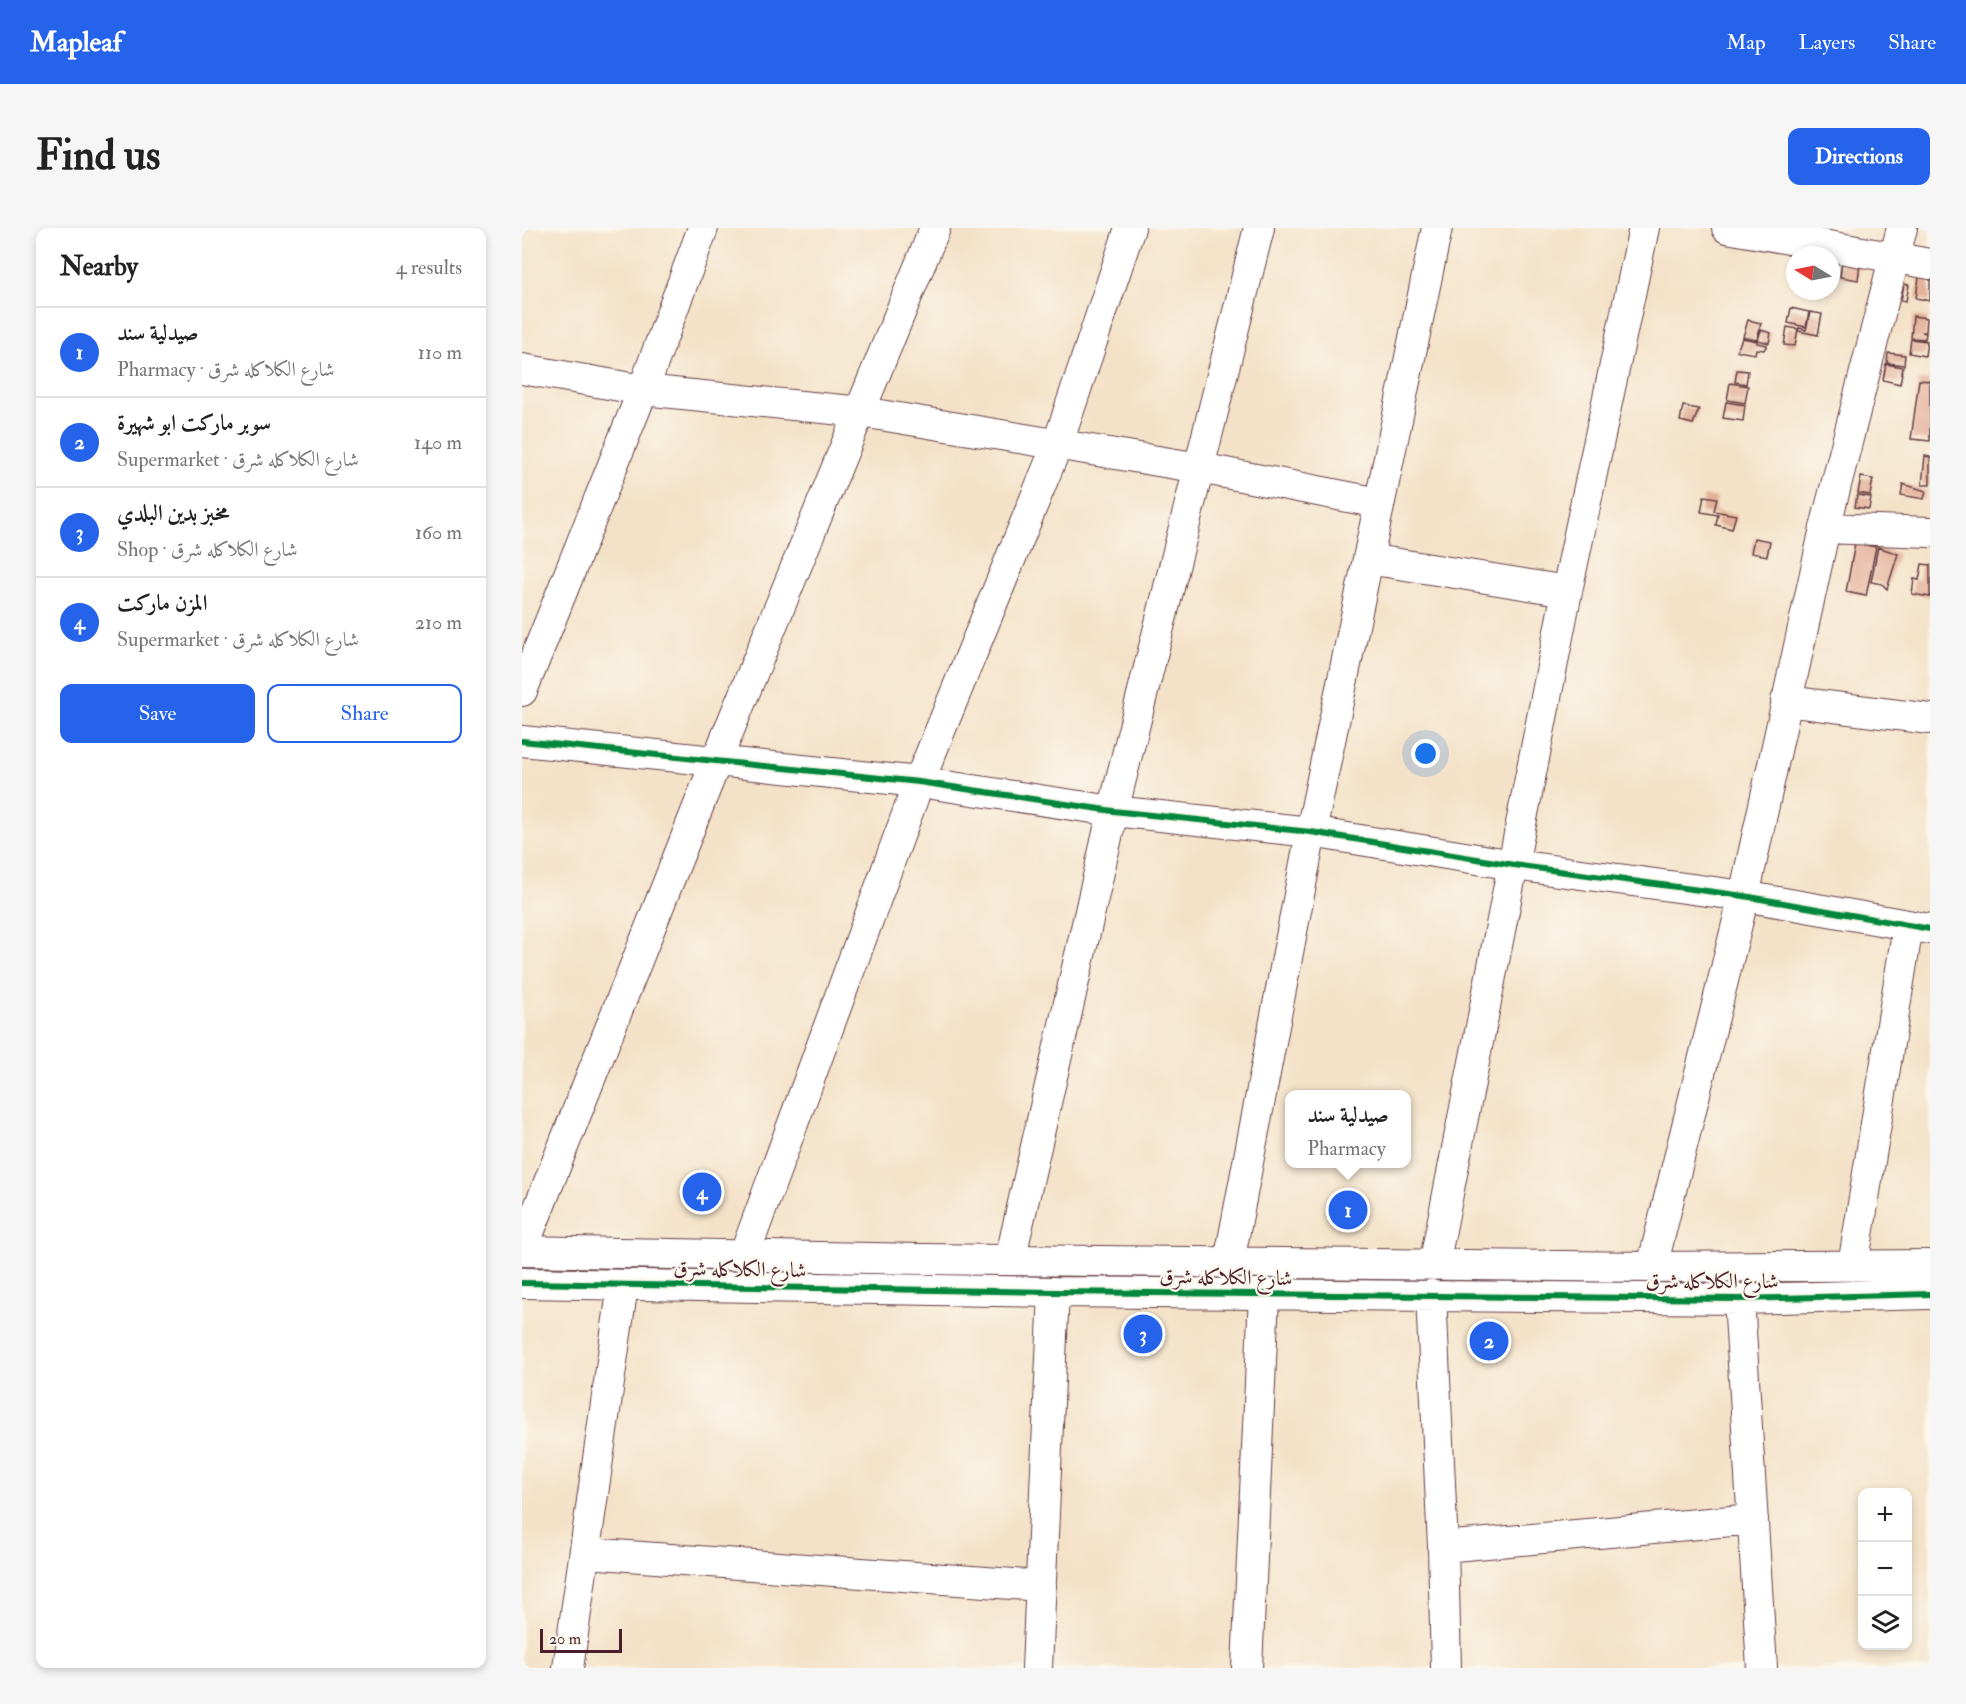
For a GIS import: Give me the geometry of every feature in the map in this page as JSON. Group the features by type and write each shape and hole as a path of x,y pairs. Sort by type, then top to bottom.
{"street":[{"path":"522,691 643,390 704,228"},
{"path":"522,1251 716,762 862,412 935,228"},
{"path":"744,1256 919,782 1058,443 1130,228"},
{"path":"1010,1260 1113,811 1259,228"},
{"path":"1229,1262 1311,832 1437,228"},
{"path":"1434,1264 1567,591 1644,228"},
{"path":"1727,228 1896,260 1930,264"},
{"path":"1652,1267 1744,896 1825,528 1896,260 1902,228"},
{"path":"522,369 643,390 862,412 1058,443 1379,503"},
{"path":"1825,528 1930,532"},
{"path":"1368,559 1567,591"},
{"path":"1786,701 1930,718"},
{"path":"522,741 919,782 1113,811 1311,832 1514,865 1744,896 1919,928 1853,1266"},
{"name":"شارع الكلاكله شرق","path":"522,1251 1010,1260 1652,1267 1930,1265"},
{"name":"شارع الكلاكله شرق","path":"522,1283 1054,1292 1738,1299 1930,1294"},
{"path":"568,1668 587,1553 623,1285"},
{"path":"1038,1668 1054,1292"},
{"path":"1247,1668 1264,1294"},
{"path":"1431,1295 1443,1546 1446,1668"},
{"path":"1738,1299 1762,1668"},
{"path":"1443,1546 1753,1519"},
{"path":"587,1553 1041,1586"}],"building":[{"path":"1842,261 1860,264 1858,280 1840,277"},
{"path":"1920,270 1930,271 1930,301 1916,298"},
{"path":"1904,284 1909,285 1906,301 1901,300"},
{"path":"1791,308 1809,312 1806,327 1788,323"},
{"path":"1810,312 1822,314 1818,335 1798,331 1799,328 1806,330"},
{"path":"1913,316 1927,318 1926,332 1922,332 1926,333 1925,339 1911,338"},
{"path":"1748,320 1761,323 1757,340 1743,337"},
{"path":"1787,327 1798,329 1795,346 1784,345"},
{"path":"1761,330 1771,333 1769,343 1758,340"},
{"path":"1742,338 1767,345 1764,350 1756,349 1755,354 1737,351"},
{"path":"1911,339 1927,341 1925,356 1909,353"},
{"path":"1888,353 1905,355 1904,365 1887,363"},
{"path":"1886,364 1903,367 1900,384 1883,380"},
{"path":"1737,370 1748,371 1746,384 1735,382"},
{"path":"1919,380 1930,381 1930,441 1911,439"},
{"path":"1730,383 1748,386 1745,403 1727,400"},
{"path":"1726,402 1745,405 1743,421 1723,418"},
{"path":"1683,406 1699,409 1693,424 1680,421"},
{"path":"1925,456 1930,457 1930,485 1922,485"},
{"path":"1861,477 1873,479 1870,495 1858,493"},
{"path":"1903,484 1926,491 1924,499 1901,495"},
{"path":"1857,495 1871,497 1869,509 1855,507"},
{"path":"1704,496 1717,498 1714,511 1736,515 1732,529 1716,525 1718,515 1701,512"},
{"path":"1754,538 1770,541 1767,556 1751,553"},
{"path":"1855,543 1876,547 1866,596 1846,592"},
{"path":"1878,547 1898,554 1887,589 1882,584 1871,582"},
{"path":"1922,564 1930,565 1930,597 1912,594 1914,579 1919,580"}],"cycle path":[{"path":"522,741 919,782 1113,811 1311,832 1514,865 1744,896 1930,929"},
{"path":"522,1283 1054,1292 1739,1299 1930,1294"}],"place":[{"name":"المزن ماركت","path":"702,1192"},
{"name":"صيدلية سند","path":"1348,1210"},
{"name":"مخبز بدين البلدي","path":"1143,1334"},
{"name":"سوبر ماركت ابو شهيرة","path":"1489,1341"}]}
